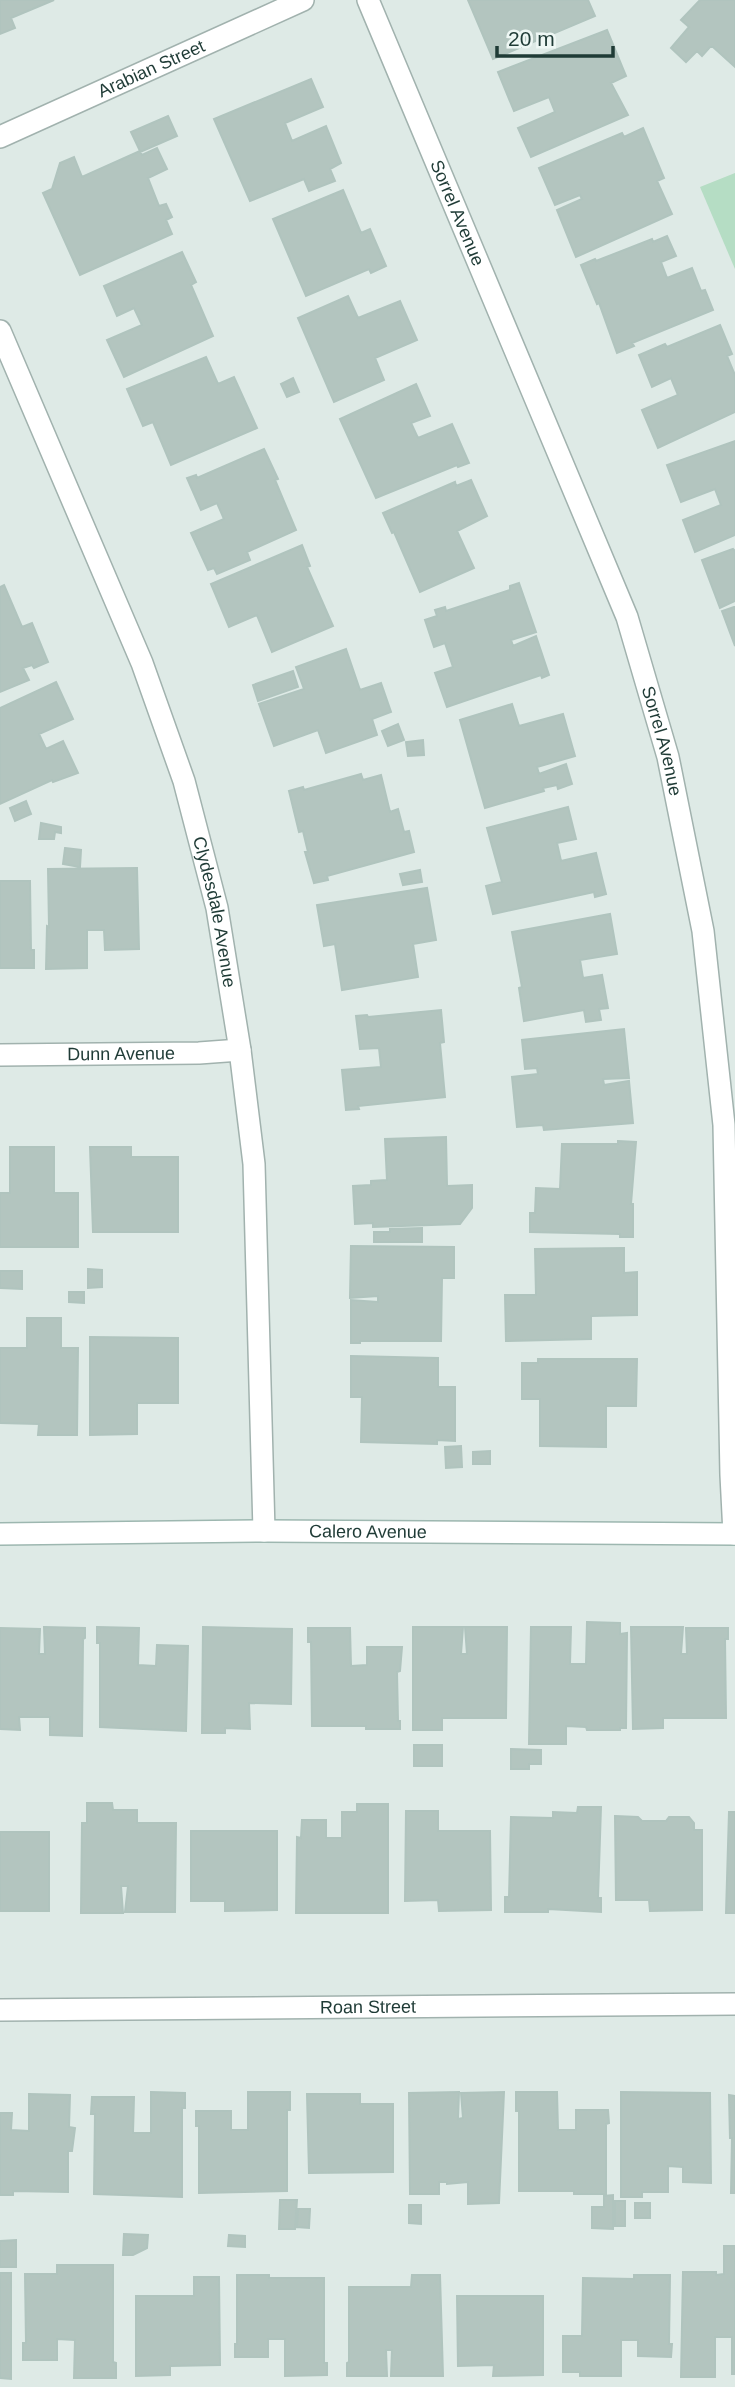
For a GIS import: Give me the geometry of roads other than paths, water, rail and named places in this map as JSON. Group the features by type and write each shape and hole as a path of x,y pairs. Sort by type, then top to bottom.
{"street":[{"name":"Arabian Street","path":"0,137 303,0"},
{"name":"Sorrel Avenue","path":"368,0 627,617 668,757 703,931 724,1125 730,1475 734,1534"},
{"name":"Clydesdale Avenue","path":"0,331 142,663 184,781 217,908 240,1050 254,1164 264,1531"},
{"name":"Dunn Avenue","path":"0,1055 199,1053 240,1050"},
{"name":"Calero Avenue","path":"0,1534 264,1531 734,1534"},
{"name":"Roan Street","path":"0,2010 735,2004"}]}
